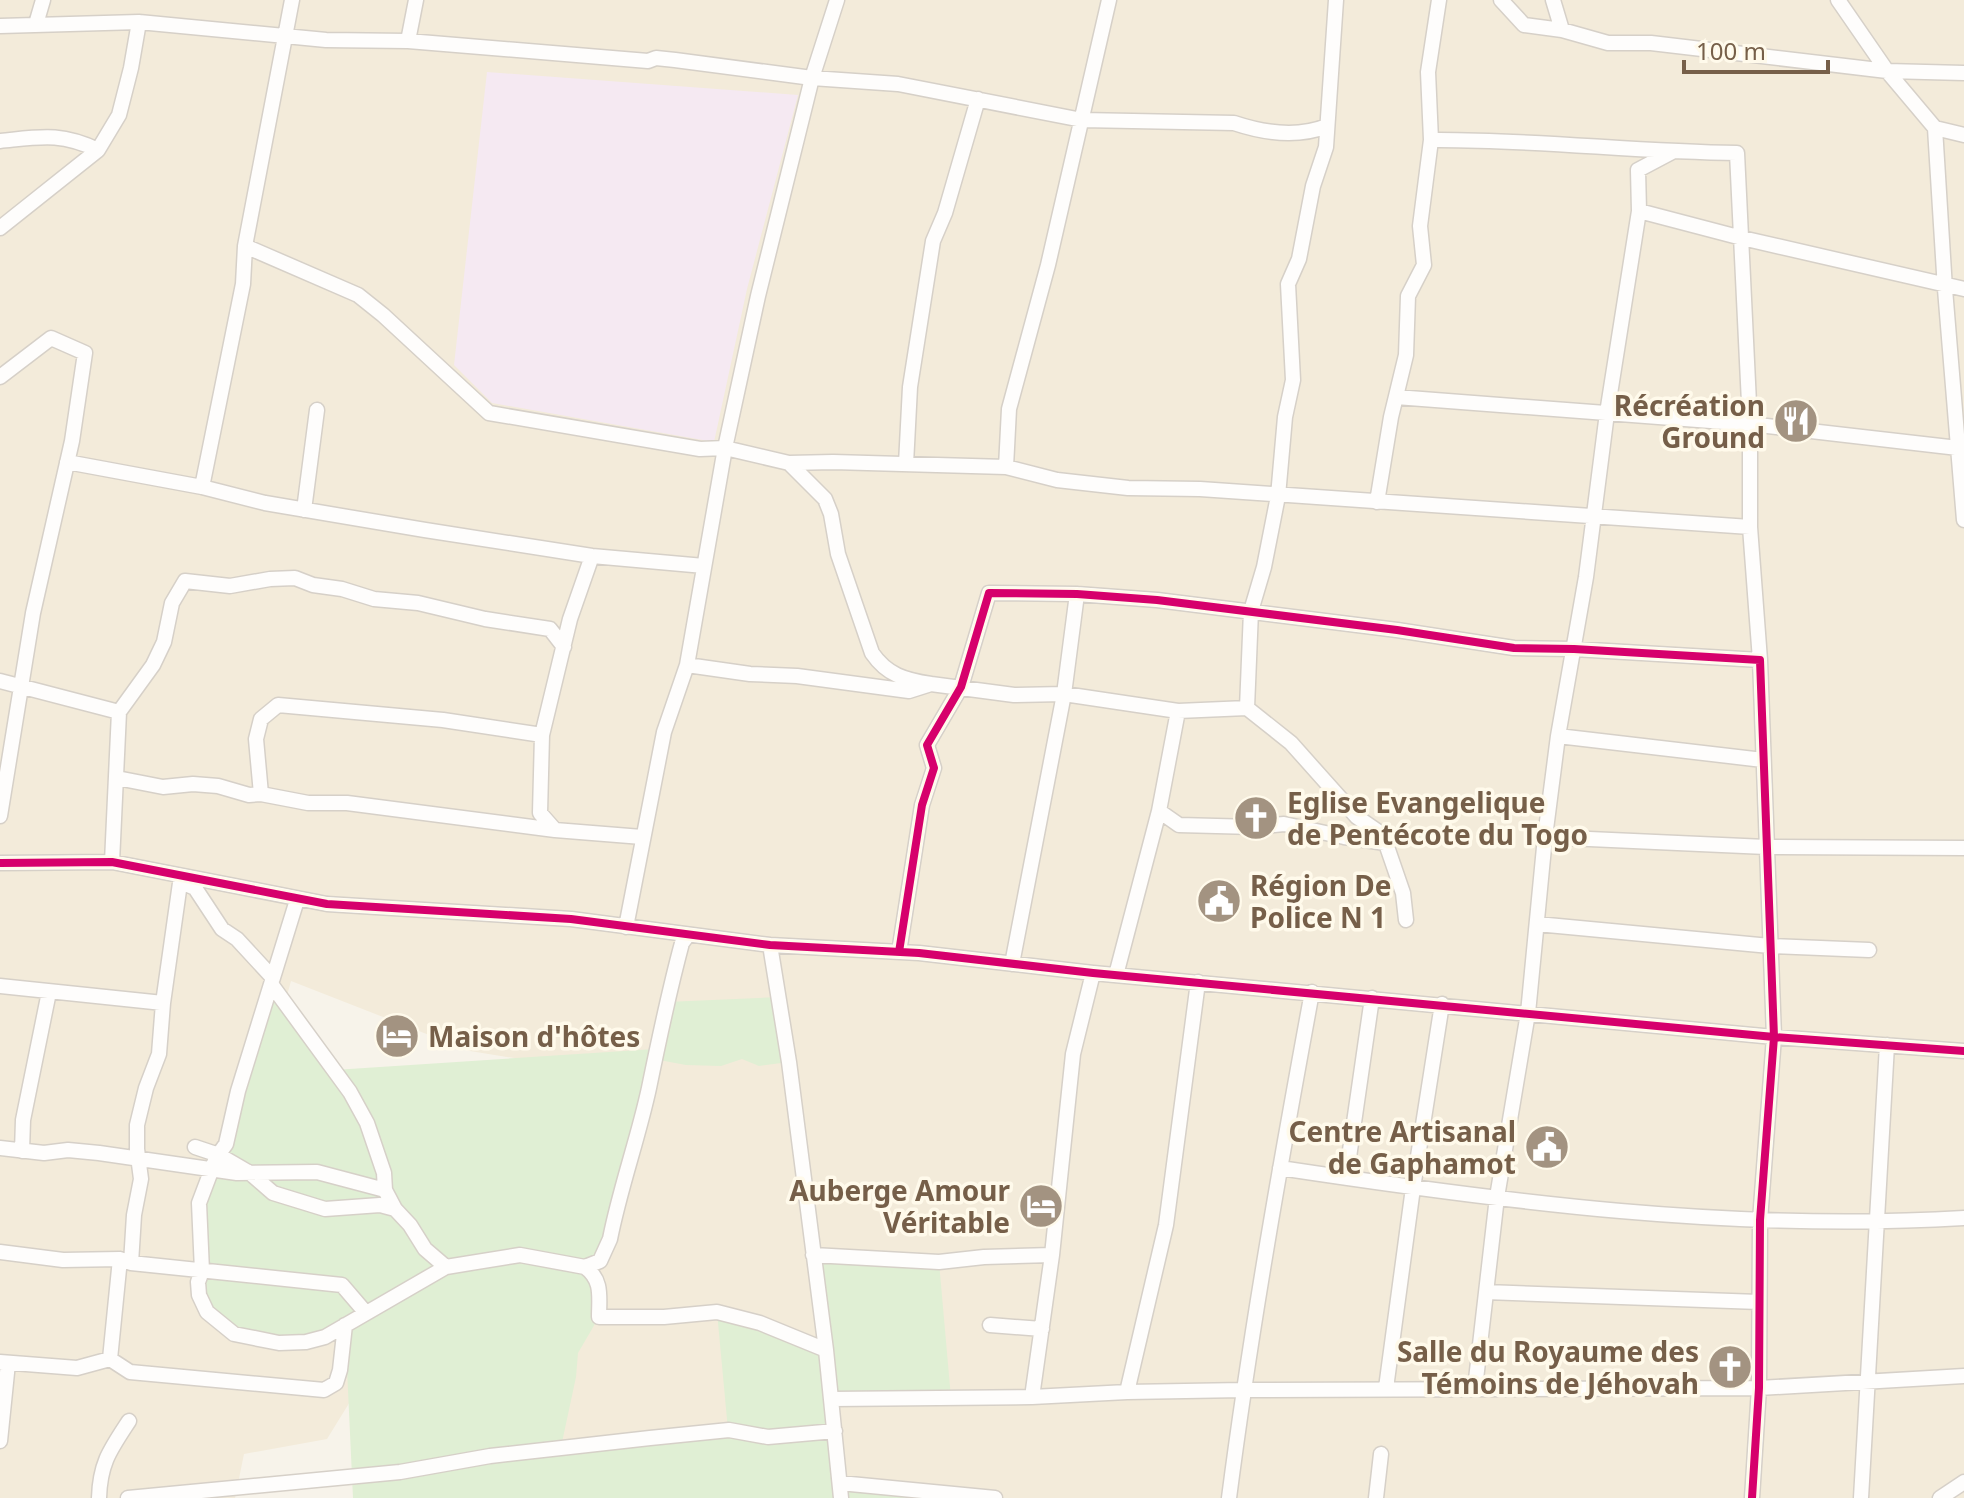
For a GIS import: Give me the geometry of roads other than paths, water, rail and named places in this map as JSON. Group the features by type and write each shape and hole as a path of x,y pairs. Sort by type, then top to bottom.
{"street":[{"path":"36,24 43,0"},
{"path":"202,487 243,284 245,246 292,0"},
{"path":"408,41 416,0"},
{"path":"626,927 664,732 687,665 725,448 765,266 812,78 837,0"},
{"path":"1006,467 1009,409 1048,265 1109,0"},
{"path":"1247,708 1251,611 1264,567 1278,496 1285,417 1293,380 1288,284 1307,231 1313,186 1326,147 1336,0"},
{"path":"1377,502 1406,355 1408,296 1424,265 1420,226 1431,140 1428,72 1439,0"},
{"path":"1501,0 1524,25 1562,30 1608,43 1651,43 1887,71 1964,73"},
{"path":"1553,0 1562,30"},
{"path":"1838,0 1887,71 1935,128 1964,135"},
{"path":"0,228 98,150 119,115 139,22"},
{"path":"0,26 139,22 363,43 408,41 648,61 656,58 812,78 898,84 1082,120 1209,121 1234,123 1255,130 1310,133 1327,126"},
{"path":"906,464 910,387 933,241 945,213 978,99"},
{"path":"1935,128 1944,285 1964,520"},
{"path":"0,141 49,135 98,150"},
{"path":"1431,140 1490,139 1547,145 1737,153 1750,424 1750,527 1760,660 1774,1037 1760,1220 1759,1388 1752,1498"},
{"path":"1475,1388 1497,1197 1528,1013 1558,736 1574,649 1639,211 1638,170 1672,152"},
{"path":"1639,211 1964,289"},
{"path":"245,246 358,295 489,413 700,449 725,448 789,463 1006,467 1057,480 1128,488 1200,489 1750,527"},
{"path":"0,377 51,338 85,353 67,462 33,613 0,816"},
{"path":"1396,397 1750,424 1958,448"},
{"path":"304,510 317,410"},
{"path":"67,462 304,510 592,556 704,566"},
{"path":"789,463 825,499 838,554 872,653 881,667 906,681 1014,695 1064,694 1178,711 1247,708 1291,743 1357,817 1383,835 1403,893 1406,920"},
{"path":"555,830 540,813 542,735 570,619 592,556"},
{"path":"112,862 119,712 153,665 164,642 172,603 185,581 230,586 295,578 374,599 418,603 485,619 550,629 564,647"},
{"path":"899,952 922,805 934,768 927,745 961,687 989,593 1077,594 1157,600 1514,648 1760,660"},
{"path":"1012,964 1064,694 1077,594"},
{"path":"687,665 909,691 931,684"},
{"path":"0,681 119,712"},
{"path":"261,794 256,739 261,719 278,705 443,720 542,735"},
{"path":"1116,975 1159,811 1178,711"},
{"path":"1558,736 1763,760"},
{"path":"117,778 163,787 193,784 218,786 249,795 261,794 308,803 347,803 555,830 642,837"},
{"path":"1159,811 1179,825 1254,827 1284,824 1385,843"},
{"path":"1545,837 1766,847 1964,848"},
{"path":"0,863 112,862 181,879 327,904 571,919 770,945 899,952 1774,1037 1964,1051"},
{"path":"181,879 195,888 222,929 237,939 272,981 350,1092 367,1123 384,1173 385,1190 395,1209 425,1249 446,1267"},
{"path":"110,1359 141,1179 137,1125 159,1054 181,879"},
{"path":"297,900 238,1091 226,1144 199,1203 202,1271 198,1282 199,1295 207,1312 234,1334 279,1343 306,1342 325,1337 446,1267 520,1255 585,1267 593,1273 599,1283 599,1317 664,1317 717,1312 760,1323 826,1350"},
{"path":"1537,924 1770,946 1869,950"},
{"path":"585,1267 600,1261 610,1239 649,1088 666,1002 682,943 688,935"},
{"path":"770,945 789,1062 826,1350 840,1490 995,1498"},
{"path":"1032,1397 1052,1255 1073,1054 1093,973"},
{"path":"1127,1392 1166,1225 1198,982"},
{"path":"0,986 163,1003"},
{"path":"22,1151 23,1120 49,992"},
{"path":"1229,1498 1243,1390 1312,992"},
{"path":"1346,1178 1372,998"},
{"path":"1386,1388 1442,1004"},
{"path":"1861,1498 1887,1045"},
{"path":"195,1147 216,1162"},
{"path":"0,1148 44,1153 68,1150 138,1160 216,1162 250,1173 317,1172 385,1190"},
{"path":"1280,1168 1413,1188 1635,1212 1877,1223 1964,1218"},
{"path":"250,1173 273,1193 325,1209 380,1205 395,1209"},
{"path":"0,1252 63,1260 125,1261 342,1285 366,1313"},
{"path":"813,1255 939,1262 1052,1255"},
{"path":"1486,1292 1759,1302"},
{"path":"0,1441 4,1363 77,1368 110,1359 130,1372 142,1374 324,1390 336,1383 345,1325"},
{"path":"990,1325 1042,1329"},
{"path":"832,1399 1386,1388 1759,1388 1964,1376"},
{"path":"99,1498 100,1476 106,1456 129,1421"},
{"path":"128,1498 400,1472 490,1456 729,1430 768,1437 835,1431"},
{"path":"1376,1498 1381,1454"},
{"path":"1942,1497 1964,1482"}],"place":[{"name":"Récréation Ground","path":"1796,421"},
{"name":"Eglise Evangelique de Pentécote du Togo","path":"1256,818"},
{"name":"Région De Police N 1","path":"1219,901"},
{"name":"Maison d'hôtes","path":"397,1036"},
{"name":"Centre Artisanal de Gaphamot","path":"1547,1147"},
{"name":"Auberge Amour Véritable","path":"1041,1206"},
{"name":"Salle du Royaume des Témoins de Jéhovah","path":"1730,1367"}]}
